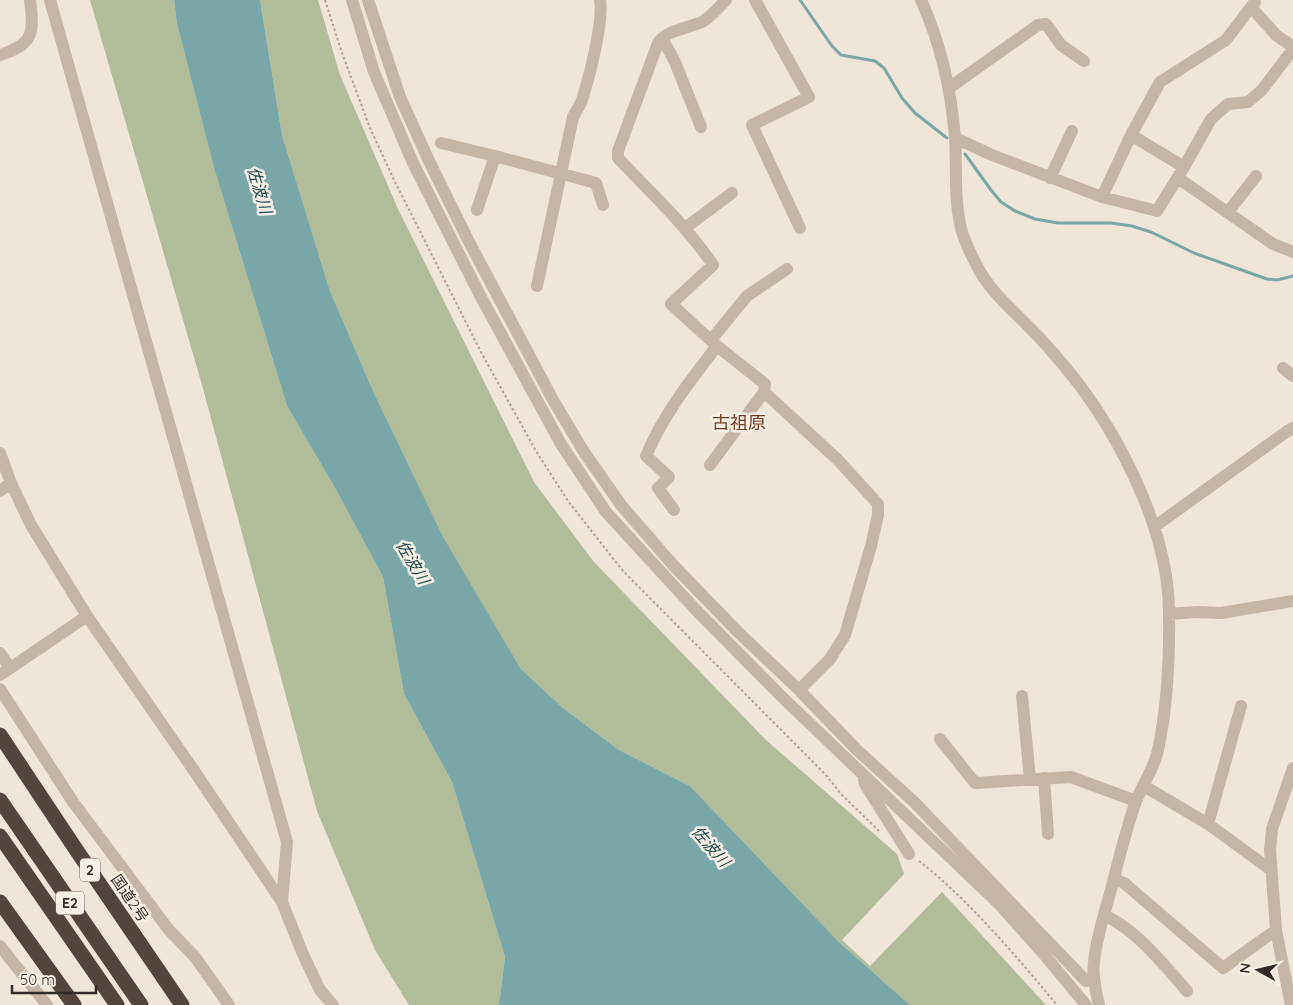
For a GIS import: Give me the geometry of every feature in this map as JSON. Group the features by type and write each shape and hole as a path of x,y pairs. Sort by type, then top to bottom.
{"highway":[{"name":"国道2号","path":"0,734 182,1005"},
{"name":"E2","path":"0,800 141,1005"},
{"name":"E2","path":"0,836 117,1005"},
{"path":"0,902 74,1005"}],"street":[{"path":"0,55 16,50 28,40 33,24 30,0"},
{"path":"50,0 287,842 282,902"},
{"path":"352,0 374,72 413,164 482,300 561,444 606,512 696,610 762,677 1000,906 1042,952 1086,1005"},
{"path":"368,0 400,97 468,240 584,452 621,505 673,565 738,632 800,690 857,750 914,802 1086,981 1094,980"},
{"path":"537,286 573,117 582,101 598,34 602,10 600,0"},
{"path":"710,465 764,392 765,384 714,343 671,304 713,265 685,228 618,158 618,151 658,43 662,38 708,18 726,0"},
{"path":"755,0 809,98 752,125 800,228"},
{"path":"926,2 950,88 955,138 959,221 977,267 992,290 1033,330 1075,378 1102,419 1133,473 1154,527 1164,561 1170,614 1165,701 1157,753 1136,801 1104,915 1093,963 1099,1005"},
{"path":"955,138 992,155 1102,197 1157,211 1211,119 1228,104 1248,102 1262,90 1293,48 1276,35 1254,3 1226,40 1160,82 1131,135 1102,197"},
{"path":"950,88 1038,25 1046,24 1061,45 1084,61"},
{"path":"662,38 675,62 701,127"},
{"path":"1050,178 1072,131"},
{"path":"1131,135 1228,212 1273,244 1293,252"},
{"path":"441,143 596,184 603,205"},
{"path":"477,210 495,156"},
{"path":"1228,212 1256,176"},
{"path":"685,228 732,193"},
{"path":"674,510 658,488 669,477 646,456 656,432 747,296 787,269"},
{"path":"764,392 838,460 878,504 878,515 872,546 845,635 830,659 800,690"},
{"path":"1154,527 1293,428"},
{"path":"0,453 31,525 87,616 282,902 320,990 333,1005"},
{"path":"0,491 12,483"},
{"path":"1170,614 1221,613 1293,601"},
{"path":"0,653 5,672 87,616"},
{"path":"0,689 72,802 169,930 195,957 229,1005"},
{"path":"1022,696 1030,779"},
{"path":"1208,824 1241,706"},
{"path":"940,739 975,783 1071,777 1136,801"},
{"path":"1290,1005 1276,930 1270,850 1272,829 1293,768"},
{"path":"864,775 865,784 909,854"},
{"path":"1044,778 1048,834"},
{"path":"1144,786 1208,824 1270,870"},
{"path":"1114,879 1124,883 1223,968 1276,930"},
{"path":"1104,915 1130,932 1155,955 1187,991"},
{"path":"0,946 47,1005"}],"green space":[{"path":"90,0 174,0 177,24 214,168 287,406 334,486 383,577 404,694 452,782 505,957 499,1005 409,1005 375,950 317,811 202,385"},
{"path":"260,0 318,0 340,75 398,209 534,482 594,562 766,740 897,854 904,874 842,940 870,966 942,892 1046,1005 910,1005 839,942 690,786 619,750 563,708 521,669 443,538 373,391 330,291 282,135"}],"water":[{"name":"佐波川","path":"174,0 260,0 282,135 330,291 373,391 443,537 521,669 563,708 619,750 690,786 839,942 910,1005 499,1005 505,957 452,782 404,694 383,577 334,486 287,406 214,168 177,24"}],"waterway":[{"path":"800,0 832,46 841,55 875,61 884,68 902,98 915,113 947,138"},
{"path":"965,154 1001,202 1015,211 1035,219 1058,223 1111,223 1132,226 1151,232 1194,253 1267,279 1277,280 1293,276"}],"district":[{"name":"古祖原","path":"739,422"}]}
